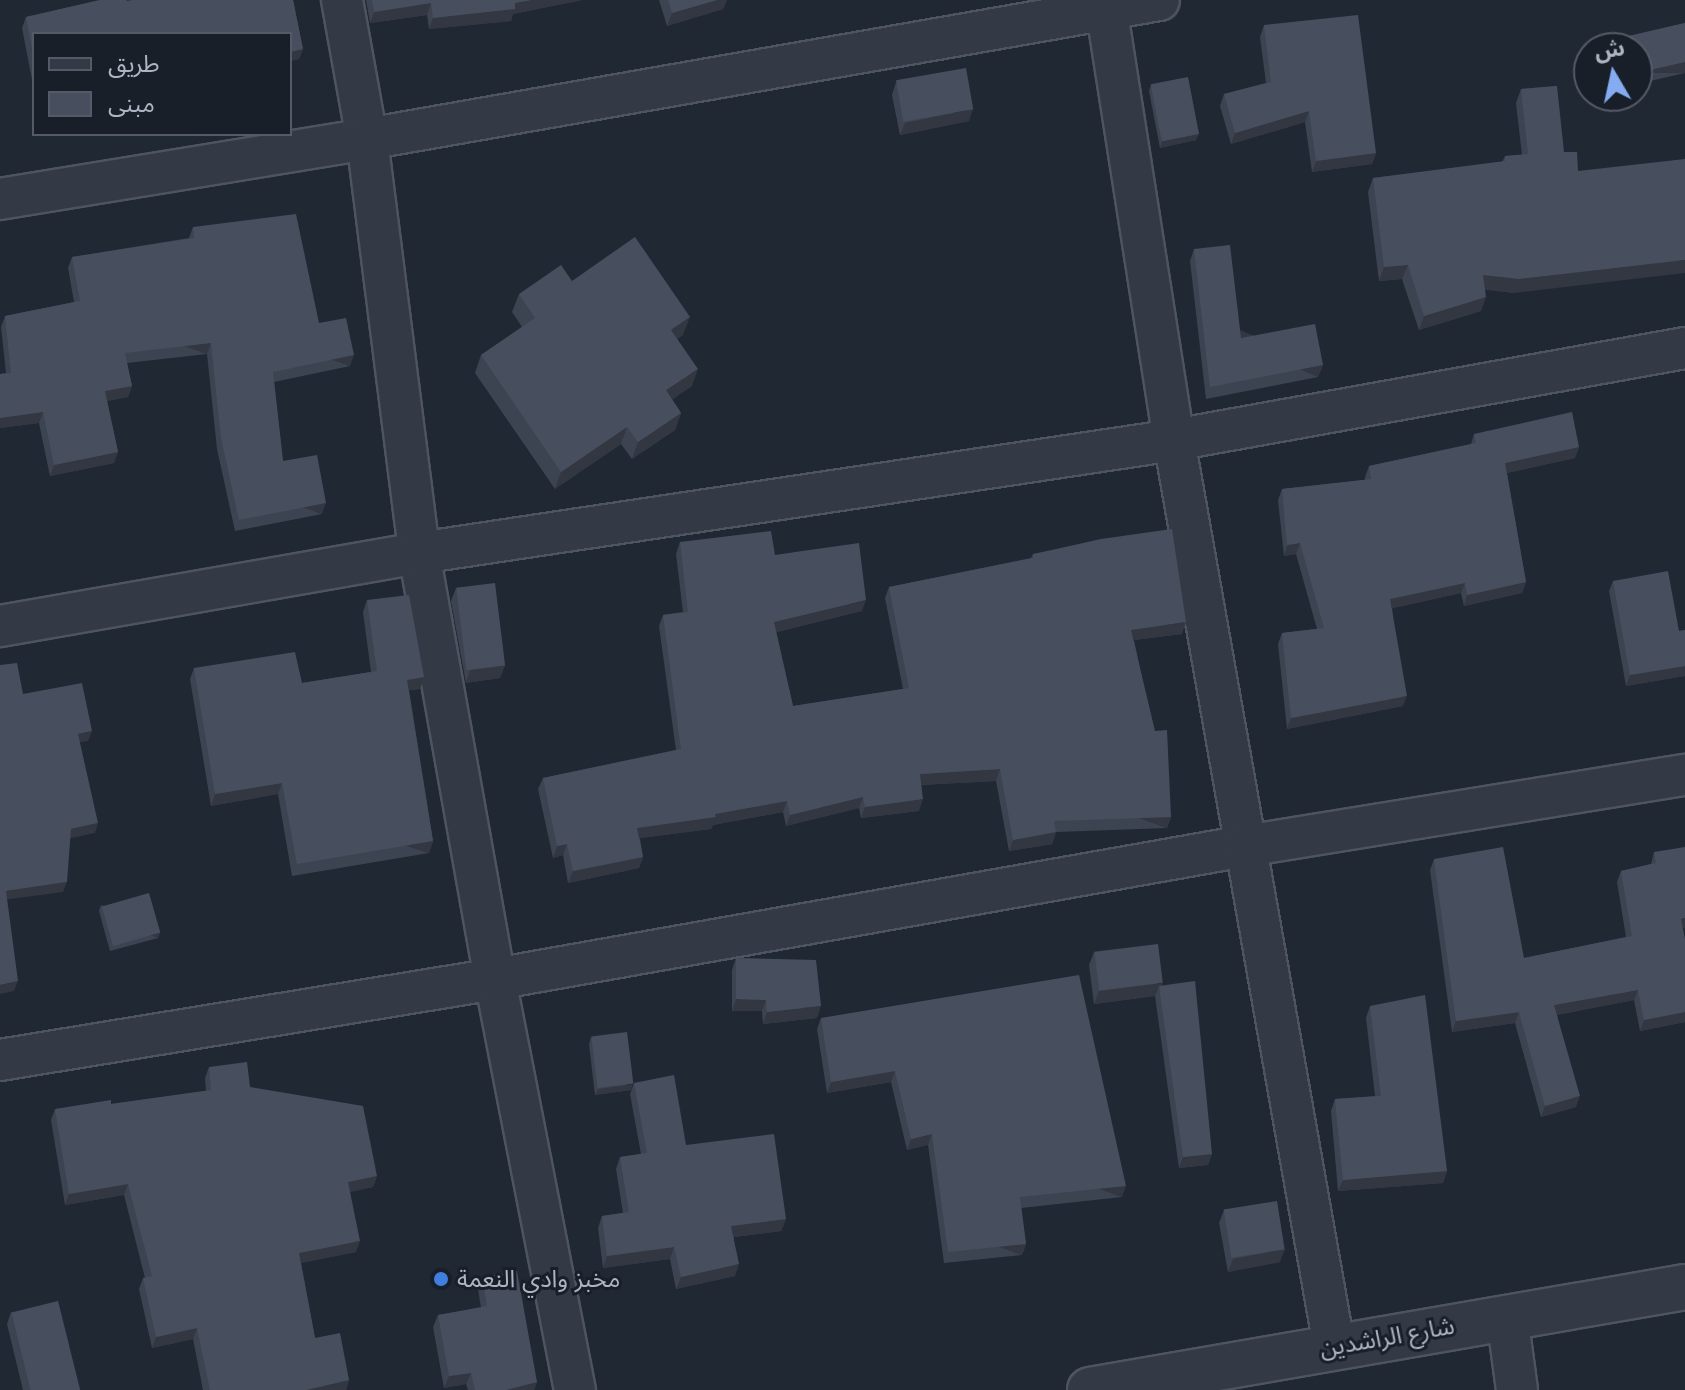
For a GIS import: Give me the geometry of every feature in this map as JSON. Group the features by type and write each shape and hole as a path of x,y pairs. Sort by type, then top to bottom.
{"street":[{"path":"342,0 367,139 419,553 495,979 575,1390"},
{"path":"0,199 367,139 1106,5 1159,0"},
{"path":"1106,5 1174,440 1334,1346"},
{"path":"0,626 419,553 1174,440 1685,348"},
{"path":"0,1060 495,979 1245,846 1685,775"},
{"name":"شارع الراشدين","path":"1090,1390 1685,1287"},
{"path":"1507,1316 1517,1390"}],"building":[{"path":"100,0 293,0 303,49 292,52 292,32 32,32 32,48 26,17"},
{"path":"372,0 531,0 515,3 515,9 433,18 431,3 374,12"},
{"path":"668,0 717,0 672,13"},
{"path":"1358,15 1376,153 1316,161 1309,111 1235,133 1224,94 1271,82 1264,25"},
{"path":"1685,23 1685,62 1653,69 1653,32 1646,32"},
{"path":"966,68 973,109 903,122 896,80"},
{"path":"1188,77 1199,134 1162,141 1151,84"},
{"path":"1557,86 1564,152 1577,152 1578,171 1685,159 1685,260 1519,279 1483,275 1486,297 1424,316 1408,265 1384,267 1373,178 1505,161 1505,156 1528,154 1521,89"},
{"path":"296,214 319,323 346,318 354,355 273,372 283,461 317,455 326,503 239,520 221,438 211,343 125,353 132,386 105,391 118,452 54,465 43,412 0,418 0,374 11,373 5,316 80,301 72,257 194,238 193,227"},
{"path":"635,237 690,317 671,330 698,369 666,390 681,413 638,442 627,427 561,472 481,355 535,318 519,294 561,265 572,281"},
{"path":"1230,245 1241,338 1315,324 1323,365 1210,387 1194,249"},
{"path":"1572,412 1579,447 1505,463 1526,582 1467,595 1465,583 1390,599 1407,696 1291,718 1282,633 1324,628 1300,543 1287,545 1282,489 1371,479 1369,466 1476,443 1474,434"},
{"path":"1172,529 1186,622 1131,630 1155,731 1167,730 1171,817 1054,821 1056,832 1013,840 1000,769 920,774 923,799 865,807 863,797 790,815 787,801 715,814 716,817 637,828 643,857 573,871 567,844 557,846 543,778 681,749 663,615 688,612 680,542 771,531 775,555 859,543 866,600 774,622 793,706 909,688 889,587 1033,558 1033,554 1101,539"},
{"path":"1668,571 1679,631 1685,630 1685,666 1630,675 1613,581"},
{"path":"495,583 505,665 466,670 456,588"},
{"path":"409,595 424,677 407,680 433,841 297,864 282,783 215,794 194,668 295,652 302,683 377,671 367,600"},
{"path":"17,663 23,694 82,683 92,731 78,734 98,823 71,829 67,882 6,891 18,981 0,985 0,665"},
{"path":"1503,847 1524,958 1632,936 1621,871 1656,863 1654,852 1685,847 1685,918 1681,919 1685,940 1685,1012 1644,1020 1638,990 1554,1005 1580,1096 1545,1106 1519,1012 1456,1021 1434,859"},
{"path":"149,893 160,932 113,946 102,907"},
{"path":"1158,944 1163,983 1099,991 1094,952"},
{"path":"736,958 816,960 821,1006 767,1012 766,1000 736,999"},
{"path":"1079,975 1126,1186 1020,1197 1026,1244 948,1252 932,1134 911,1139 895,1071 831,1082 821,1018"},
{"path":"1195,981 1212,1154 1183,1157 1159,986"},
{"path":"1425,995 1447,1171 1343,1180 1335,1099 1381,1096 1370,1006"},
{"path":"627,1032 633,1084 598,1088 591,1036"},
{"path":"247,1062 250,1087 363,1106 377,1176 348,1182 360,1241 299,1253 315,1338 340,1333 349,1380 306,1390 210,1390 197,1328 156,1337 143,1278 152,1276 128,1184 69,1194 55,1109 211,1090 209,1067"},
{"path":"674,1075 686,1145 774,1134 786,1219 731,1226 739,1264 681,1277 674,1247 607,1256 602,1216 629,1212 620,1157 647,1153 634,1083"},
{"path":"1277,1201 1285,1249 1231,1258 1224,1209"},
{"path":"517,1271 537,1382 506,1390 475,1390 471,1373 449,1376 438,1315 487,1306 482,1277"},
{"path":"58,1301 80,1390 31,1390 11,1313"}],"place":[{"name":"مخبز وادي النعمة","path":"441,1279"}]}
